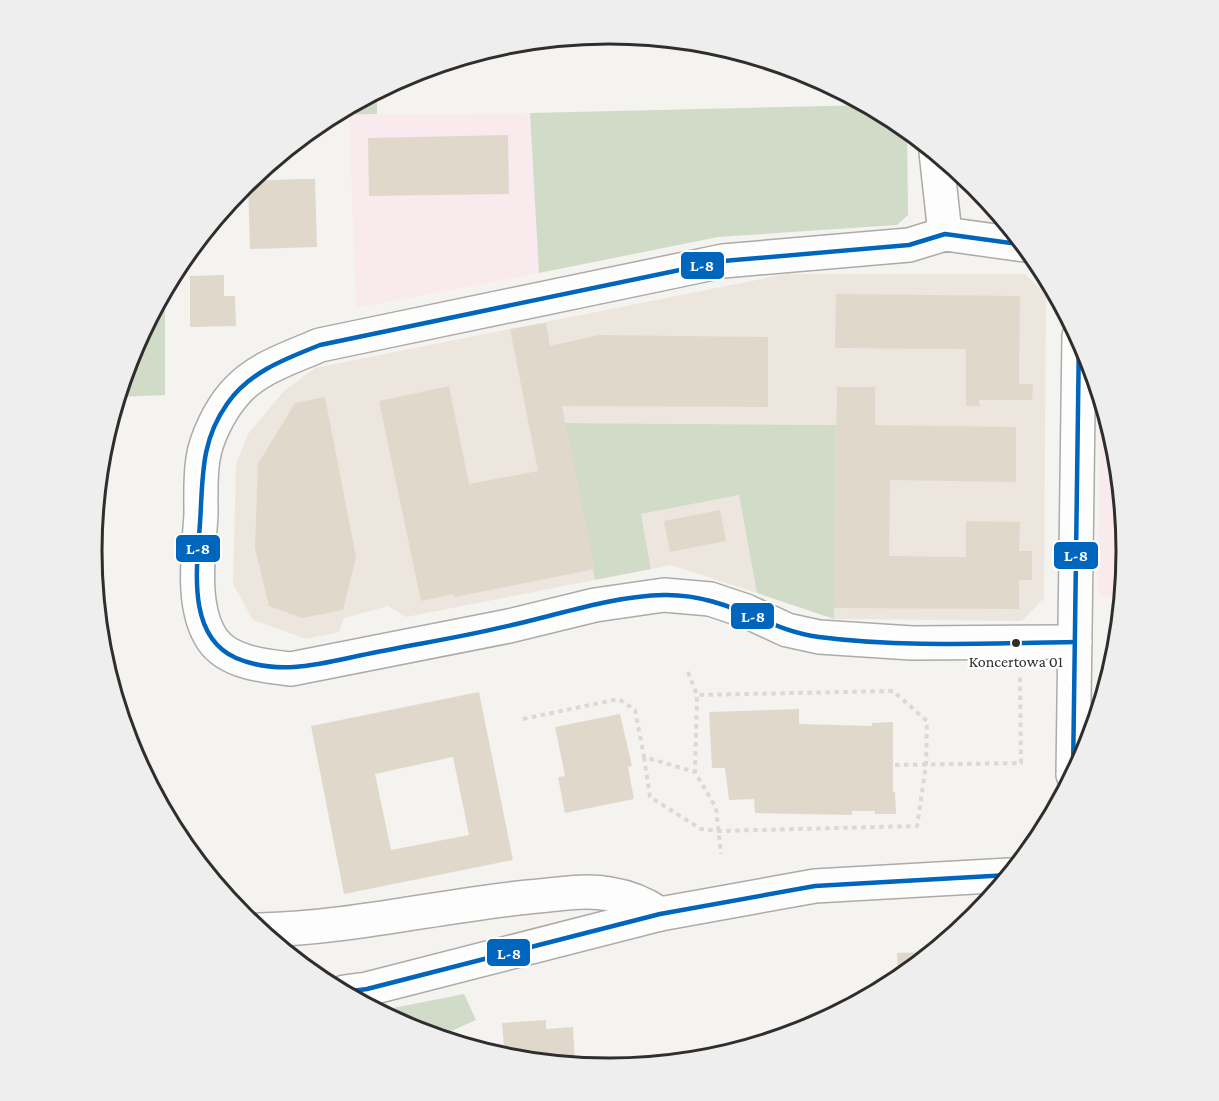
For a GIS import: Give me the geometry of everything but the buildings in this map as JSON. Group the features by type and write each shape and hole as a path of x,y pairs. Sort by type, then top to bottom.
{"street":[{"path":"941,166 945,234"},
{"path":"1013,243 945,234 909,245 712,263 332,342 264,369 234,393 218,417 203,458 196,577 201,608 212,640 237,658 262,666 291,669 509,626 596,605 664,595 710,599 746,611 787,630 819,638 912,643 1075,642"},
{"path":"1073,755 1078,356"},
{"path":"357,990 660,914 815,886 999,876"},
{"path":"273,930 306,929 501,900 586,892 609,894 643,903 660,914"}],"path":[{"path":"895,765 1021,763 1019,644"},
{"path":"688,672 697,695 695,772 716,808 721,854"},
{"path":"523,719 619,699 634,710 650,797 701,829 718,831 917,826 926,765 927,721 893,691 697,695"},
{"path":"644,757 695,772"}],"shaded area":[{"path":"530,113 539,273 356,308 350,115"},
{"path":"786,274 1025,274 1046,294 1044,598 1022,621 834,619 836,425 566,423 595,580 406,617 388,606 344,618 339,632 306,639 253,620 233,584 236,464 248,434 284,391 315,368"},
{"path":"1100,422 1112,484 1116,550 1114,596 1098,596"},
{"path":"739,495 757,593 671,565 651,569 641,514"}],"green space":[{"path":"377,100 377,114 350,115"},
{"path":"852,105 907,140 908,215 897,225 718,237 539,273 530,113"},
{"path":"165,307 165,395 126,397 141,356"},
{"path":"565,423 836,425 834,619 757,593 739,495 641,514 651,569 595,580"},
{"path":"464,994 476,1020 450,1032 392,1008"}],"transit line":[{"name":"L-8","path":"1013,243 945,234 909,245 723,261 320,345 294,356 246,383 227,404 212,432 204,461 197,560 198,599 209,634 220,648 236,658 271,667 324,663 495,629 606,602 664,595 707,600 780,627 819,637 915,644 1075,642"},
{"name":"L-8","path":"1073,755 1079,358"},
{"name":"L-8","path":"357,990 660,914 815,886 999,876"}],"place":[{"name":"Koncertowa 01","path":"1016,643"}]}
